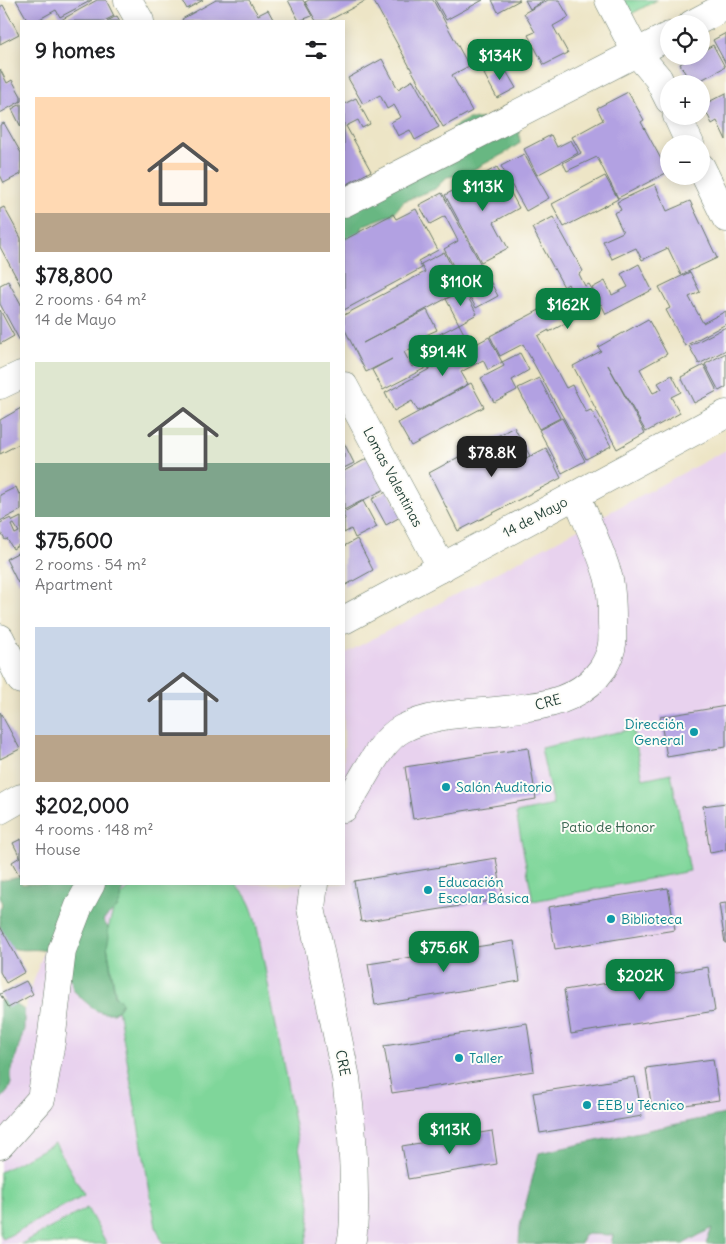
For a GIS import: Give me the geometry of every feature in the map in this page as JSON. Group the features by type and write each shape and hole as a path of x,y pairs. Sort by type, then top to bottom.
{"street":[{"path":"128,0 139,20"},
{"path":"609,0 636,52 660,82"},
{"path":"709,15 726,6"},
{"path":"345,202 660,40"},
{"path":"710,185 726,218"},
{"path":"0,385 20,375"},
{"name":"Lomas Valentinas","path":"345,388 442,568"},
{"name":"14 de Mayo","path":"345,619 726,414"},
{"name":"CRE","path":"349,797 382,748 400,730 423,720 456,714 529,707 552,702 581,690 598,677 608,661 612,644 610,592 602,556 576,495"},
{"path":"0,638 20,678"},
{"path":"0,810 20,799"},
{"path":"0,1145 41,1099 51,1042 62,950 79,906 90,885"},
{"name":"CRE","path":"314,885 311,908 350,1106 354,1162 354,1229 351,1244"}],"shaded area":[{"path":"726,450 726,1244 0,1244 0,1078 12,1051 67,885 345,885 345,653"}],"green space":[{"path":"613,0 657,0 622,19"},
{"path":"468,119 485,119 519,126 520,143 463,175 447,177 435,189 404,201 393,214 364,225 356,240 345,243 345,207 451,143 453,127"},
{"name":"Patio de Honor","path":"633,729 643,779 671,773 690,871 533,901 516,813 553,805 541,748"},
{"path":"20,877 20,885 128,885 122,891 121,900 117,908 103,920 108,928 107,946 115,996 122,1002 118,1010 113,1013 104,1013 95,1010 73,990 71,980 48,959 46,951 20,950 0,945 0,908 2,907 0,881"},
{"path":"135,885 236,885 250,903 260,942 310,1205 309,1228 305,1244 163,1244 156,1227 106,939 115,906 127,890"},
{"path":"0,1001 13,1003 24,1010 24,1029 11,1073 11,1083 8,1091 0,1100"},
{"path":"726,1112 726,1244 706,1244 712,1228 683,1244 611,1244 613,1235 584,1234 581,1244 519,1244 520,1226 539,1153 725,1114"},
{"path":"55,1143 84,1195 3,1239 0,1233 0,1172"},
{"path":"87,1208 107,1244 21,1244"}],"building":[{"path":"16,0 92,0 60,17 56,10 38,20 27,20"},
{"path":"97,0 106,0 114,16 106,20 61,20"},
{"path":"182,0 203,0 187,9"},
{"path":"216,0 249,0 258,15 268,10 273,20 182,20"},
{"path":"288,0 303,0 312,16 298,20"},
{"path":"309,0 367,0 330,20 315,20 305,2"},
{"path":"373,0 433,0 469,66 452,75 472,111 443,127"},
{"path":"435,0 483,0 446,20"},
{"path":"492,0 520,0 498,12"},
{"path":"525,0 545,0 530,9"},
{"path":"548,0 559,0 569,17 553,26 568,53 544,65 528,35 535,32 524,13"},
{"path":"3,5 19,34 0,44 0,7"},
{"path":"117,16 119,20 109,20"},
{"path":"726,33 726,64 713,40"},
{"path":"713,45 725,67 710,75 686,75 681,65 710,65 710,47"},
{"path":"382,59 398,89 413,80 439,127 415,140 410,130 398,136 391,122 401,117 394,105 387,109 380,95 363,104 348,78"},
{"path":"502,64 516,88 497,98 484,74"},
{"path":"0,69 7,83 12,80 20,94 20,102 0,113"},
{"path":"628,92 644,120 641,122 660,157 660,176 618,198 597,157 567,171 563,163 581,153 572,137 603,120 597,108"},
{"path":"726,93 726,140 717,121 712,124 710,120 710,101"},
{"path":"356,98 370,124 362,128 358,120 346,126 371,171 345,185 345,104"},
{"path":"20,105 20,125 12,109"},
{"path":"4,123 20,151 20,175 4,183 0,175 0,125"},
{"path":"551,135 557,147 571,140 578,153 537,175 524,149"},
{"path":"524,154 549,198 526,211 501,166"},
{"path":"497,167 519,208 494,222 508,248 481,262 445,195"},
{"path":"605,176 618,199 564,227 552,204"},
{"path":"655,184 667,211 690,201 717,258 681,275 668,248 642,260 636,248 612,259 603,241 623,232 614,213 621,210 617,202"},
{"path":"442,193 498,296 476,308 444,249 458,241 445,216 430,224 419,205"},
{"path":"4,207 20,236 20,284 0,247 0,209"},
{"path":"416,209 438,250 418,261 422,268 345,309 345,239 393,214 396,219"},
{"path":"553,217 583,271 579,274 585,286 589,284 599,301 592,288 605,281 612,295 628,287 621,274 639,264 652,290 606,314 601,304 538,336 566,388 572,385 586,412 591,410 611,446 586,459 523,344 500,356 490,336 568,295 570,299 574,297 568,284 564,287 532,228"},
{"path":"444,252 464,289 363,343 427,310 437,330 426,335 428,340 459,324 470,345 383,390 372,370 392,359 366,372 345,330 345,314 425,272 421,264","holes":["410,349 418,364 412,367 404,352"]},
{"path":"690,272 700,292 689,297 703,323 726,311 726,324 685,346 666,310 670,308 659,287"},
{"path":"8,281 20,302 20,341 0,304 0,285"},
{"path":"464,290 477,314 459,324 446,299"},
{"path":"0,310 14,336 0,344"},
{"path":"648,319 667,354 640,369 653,393 662,389 658,383 672,375 681,392 671,397 680,413 646,432 608,365 645,433 617,449 573,366 601,351 598,347"},
{"path":"726,327 726,350 699,364 689,346"},
{"path":"489,337 502,362 488,370 483,360 461,372 468,384 418,411 412,401 394,411 385,393"},
{"path":"520,353 529,370 512,380 517,390 494,402 481,378 504,366 502,362"},
{"path":"726,353 726,387 719,391 705,364"},
{"path":"704,365 717,391 694,403 681,377"},
{"path":"539,378 560,418 539,429 518,388"},
{"path":"471,383 484,407 411,446 398,423"},
{"path":"20,409 20,444 0,454 0,420"},
{"path":"562,418 585,461 562,473 539,430"},
{"path":"514,427 530,456 517,463 546,448 561,478 458,531 429,473"},
{"path":"345,445 354,463 345,468"},
{"path":"368,458 385,489 345,509 345,470"},
{"path":"16,487 20,494 20,511 0,521 0,495"},
{"path":"388,491 402,516 386,525 372,499"},
{"path":"363,501 377,527 355,538 351,529 345,532 345,511"},
{"path":"11,518 13,521 20,518 20,545 13,549 0,531 0,523","holes":["14,524 19,532 15,534 11,525"]},
{"path":"357,539 373,570 345,585 345,545"},
{"path":"20,552 20,582 18,583 6,559"},
{"name":"Dirección General","path":"726,706 726,747 667,757 660,717"},
{"path":"0,712 20,749 0,759"},
{"name":"Salón Auditorio","path":"528,748 536,799 413,819 405,767"},
{"path":"726,803 726,850 710,853 703,806"},
{"path":"20,840 20,857 13,843"},
{"path":"20,857 20,877 12,862"},
{"name":"Educación Escolar Básica","path":"496,858 503,899 361,922 354,881"},
{"name":"Biblioteca","path":"668,888 675,930 555,949 548,907"},
{"path":"726,903 726,943 725,943 719,904"},
{"path":"0,926 25,972 6,983 0,972"},
{"path":"514,941 520,981 375,1005 368,964"},
{"path":"708,967 715,1011 571,1034 564,990"},
{"path":"26,981 33,994 8,1008 0,994"},
{"name":"Taller","path":"527,1023 534,1071 392,1093 384,1046"},
{"path":"713,1059 719,1100 652,1110 646,1068"},
{"name":"EEB y Técnico","path":"635,1077 642,1116 540,1133 533,1093"},
{"path":"492,1131 497,1164 408,1179 402,1146"}],"place":[{"name":"Dirección General","path":"694,732"},
{"name":"Salón Auditorio","path":"446,787"},
{"name":"Educación Escolar Básica","path":"428,890"},
{"name":"Biblioteca","path":"611,919"},
{"name":"Taller","path":"459,1058"},
{"name":"EEB y Técnico","path":"587,1105"}]}
